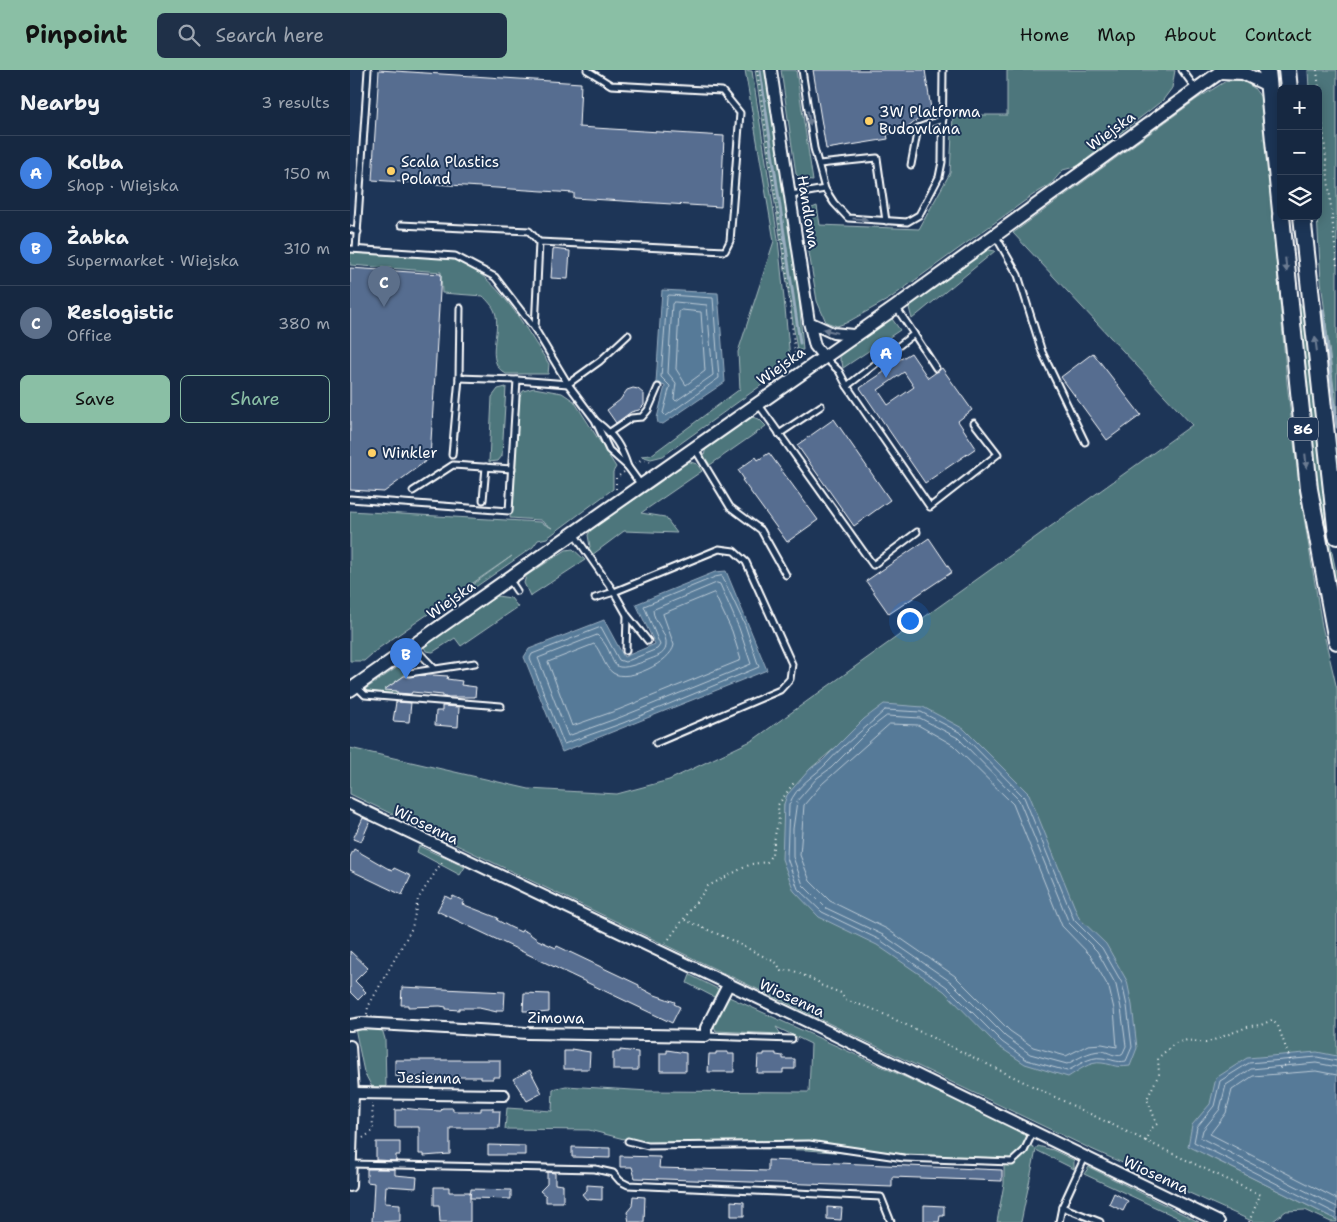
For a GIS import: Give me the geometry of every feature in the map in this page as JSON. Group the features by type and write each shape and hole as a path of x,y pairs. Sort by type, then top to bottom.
{"main road":[{"path":"1287,70 1289,85"},
{"path":"1267,78 1277,175"},
{"name":"86","path":"1281,220 1309,489 1337,641"},
{"name":"86","path":"1302,220 1337,536"}],"street":[{"name":"Handlowa","path":"771,70 810,322 816,346 823,356"},
{"name":"Wiejska","path":"353,687 574,534 853,334 896,307 1196,89 1225,71"},
{"path":"1225,71 1267,78"},
{"path":"810,322 833,333 853,334"},
{"name":"Wiosenna","path":"350,804 1219,1222"},
{"path":"706,1036 706,1028 728,985"},
{"name":"Zimowa","path":"350,1024 528,1033 706,1036"},
{"path":"350,1046 353,1093 350,1186"},
{"name":"Jesienna","path":"353,1093 504,1095"}],"lane":[{"path":"356,249 368,70"},
{"path":"539,242 725,251 730,241 740,113 722,91 611,85 587,70"},
{"path":"802,70 825,189 834,203 848,218 907,222 919,214 935,185 942,162 943,70"},
{"path":"1182,70 1196,89"},
{"path":"911,165 918,128 943,119"},
{"path":"819,164 877,158 886,221"},
{"path":"791,195 825,189"},
{"path":"400,225 529,231 539,242 535,329"},
{"path":"350,228 358,232"},
{"path":"995,234 1018,275 1042,352 1085,442"},
{"path":"350,249 455,256 495,277 535,329 568,384 595,420 609,450 628,467 642,485"},
{"path":"896,307 936,368"},
{"path":"452,455 459,378 460,308"},
{"path":"847,386 914,334"},
{"path":"459,378 568,384 600,361 628,335"},
{"path":"823,356 839,371 847,386 930,507 998,454 974,423"},
{"path":"350,499 509,511 517,380"},
{"path":"610,432 631,418 642,417 648,410 658,388"},
{"path":"758,403 872,565 917,532"},
{"path":"779,434 821,406"},
{"path":"595,420 610,432 622,448 628,467"},
{"path":"695,448 730,507 761,530 786,575"},
{"path":"413,491 452,465 512,469"},
{"path":"483,500 486,467"},
{"path":"574,534 614,592 627,616 648,641"},
{"path":"595,598 719,549 734,551 746,562 792,664 790,679 780,690 656,743"},
{"path":"508,579 517,591"},
{"path":"626,651 627,616"},
{"path":"413,646 434,668"},
{"path":"409,672 475,663"},
{"path":"353,687 365,695 501,706"},
{"path":"706,1036 792,1038"},
{"path":"628,1141 648,1146 810,1144 904,1158 1012,1162 1024,1151 1033,1132"},
{"path":"1059,1222 1062,1208 1085,1157"},
{"path":"351,1164 595,1170 613,1173 620,1181 628,1185 881,1197 890,1222"},
{"path":"1062,1208 1100,1222"}],"path":[{"path":"756,70 783,243 795,357"},
{"path":"1317,70 1337,266"},
{"path":"660,953 708,886 750,864 766,862 772,854 779,823 778,805 794,781"},
{"path":"366,1024 368,1007 412,928 418,899 447,852"},
{"path":"685,920 711,930 721,937 727,938 777,963 781,971 792,970 818,982 820,985 836,990 841,993 845,1000 873,1009 1260,1195 1249,1222"},
{"path":"1146,1141 1156,1124 1147,1099 1159,1074 1158,1058 1175,1043 1187,1040 1206,1043 1250,1026 1261,1025 1272,1020 1278,1026 1291,1062 1278,1069"},
{"path":"363,1138 373,1131 372,1093"}],"green space":[{"path":"745,70 752,71 778,239 790,358 784,369 663,456 651,459 641,456 651,455 740,389 738,352 774,241"},
{"path":"755,70 765,70 797,273 803,350 797,350"},
{"path":"781,70 796,70 813,181 802,180 796,174"},
{"path":"1007,70 1175,70 1172,88 1163,100 1078,166 1063,170 1050,185 1033,195 889,299 846,323 837,326 826,322 817,301 803,216 807,210 817,206 820,225 919,229 950,173 953,115 1007,115"},
{"path":"1308,70 1337,70 1337,414 1321,281 1317,220 1322,220 1322,85 1309,85"},
{"path":"1241,80 1254,88 1263,100 1287,383 1300,493 1322,626 1337,689 1337,1065 1206,1155 1337,1220 1337,1222 1331,1222 1305,1210 1286,1211 1272,1222 1254,1222 1089,1148 350,794 350,748 529,789 617,794 669,780 753,740 1192,425 1013,233 1197,99 1226,81","holes":["842,742 784,811 784,804 810,769"]},
{"path":"984,249 995,251 912,319 908,304"},
{"path":"350,252 443,257 470,267 497,290 520,319 549,364 548,374 506,374 499,368 494,354 497,320 491,305 483,296 442,293 441,272 350,265"},
{"path":"1296,303 1300,303 1303,309 1329,538 1337,576 1337,612 1318,508"},
{"path":"890,316 900,330 843,368 840,361 840,352"},
{"path":"506,387 502,456 498,461 489,462 492,397 498,389"},
{"path":"534,388 562,393 574,401 616,467 613,472 613,489 547,538 538,540 533,547 457,600 454,598 512,556 379,648 364,661 350,661 350,511 540,522 552,528 540,520 510,518 518,400 523,391"},
{"path":"746,418 759,419 766,426 710,465 704,456 706,447"},
{"path":"687,461 697,464 702,471 641,513 665,517 677,533 624,531 592,555 588,549 590,547 588,535 592,528 659,483"},
{"path":"573,549 585,560 530,596 524,583 526,576 566,550"},
{"path":"497,596 511,598 518,607 461,646 455,638 433,652 426,651 424,647"},
{"path":"414,656 416,659 413,664 405,667 404,676 391,685 391,690 401,691 401,696 364,690"},
{"path":"419,846 465,867 460,875 417,852"},
{"path":"690,975 720,990 716,998 687,983"},
{"path":"729,997 1032,1135 1030,1145 1036,1149 1038,1146 1053,1150 1074,1160 1074,1169 1036,1150 1021,1222 997,1222 1004,1184 1004,1165 807,1150 651,1146 589,1130 505,1129 507,1108 552,1111 553,1089 566,1086 649,1091 809,1092 811,1044 776,1027 781,1034 716,1031 713,1024"},
{"path":"358,1026 382,1029 385,1039 386,1087 372,1087 364,1072 355,1028"},
{"path":"1089,1167 1199,1222 1187,1222 1084,1174"}],"water":[{"path":"662,290 718,293 725,382 663,424 658,423 657,418 665,386 656,383"},
{"path":"726,571 767,670 562,752 524,657 529,649 604,620 624,657 655,644 636,604 715,572"},
{"path":"884,704 923,707 964,729 1029,794 1079,918 1106,944 1127,981 1137,1048 1130,1066 1093,1063 1068,1077 1025,1064 998,1046 944,991 877,945 819,917 794,891 782,859 784,804 787,795 810,769 823,760 864,719"},
{"path":"1317,1052 1337,1056 1337,1220 1188,1146 1192,1125 1210,1104 1216,1078 1247,1058"}],"building":[{"path":"379,70 581,83 579,127 724,136 721,207 574,198 574,193 372,180"},
{"name":"3W Platforma Budowlana","path":"813,70 925,70 931,109 902,132 887,134 888,139 826,149"},
{"path":"553,249 570,251 568,279 551,278"},
{"path":"350,268 441,274 430,458 384,492 350,490"},
{"path":"911,353 928,378 942,368 972,410 958,421 976,448 925,483 860,388 884,372 883,370","holes":["904,372 914,387 888,405 878,390"]},
{"path":"1093,353 1141,415 1107,440 1061,377"},
{"path":"638,389 644,394 644,405 639,410 631,412 616,423 607,410 620,400 627,390"},
{"path":"834,419 890,500 854,526 797,445"},
{"path":"769,453 818,520 787,542 742,480 744,479 738,470 756,457 758,460"},
{"path":"929,538 952,572 889,614 866,581"},
{"path":"404,676 448,676 447,679 462,681 461,685 476,687 475,697 443,697 443,695 412,692 411,694 397,693 397,691 384,690"},
{"path":"396,702 411,703 409,722 393,721"},
{"path":"442,706 459,707 458,727 435,725 436,711 442,711"},
{"path":"363,818 370,821 361,842 353,839"},
{"path":"354,849 387,868 393,870 394,868 411,876 402,895 350,870 350,857"},
{"path":"445,896 451,899 453,896 464,901 462,904 498,918 497,920 510,927 521,932 522,930 527,932 538,940 556,948 557,946 639,985 639,987 652,994 675,1002 674,1004 680,1007 672,1023 437,911"},
{"path":"350,951 368,968 355,981 366,992 358,1000 350,992"},
{"path":"402,987 505,992 504,1010 497,1010 497,1012 479,1008 459,1008 459,1010 446,1009 446,1007 440,1006 408,1007 408,1005 401,1005"},
{"path":"524,993 549,994 549,1012 529,1014 530,1011 523,1011"},
{"path":"571,1049 590,1052 589,1069 564,1069 564,1051 571,1051"},
{"path":"620,1050 638,1052 638,1070 613,1070 613,1052 620,1052"},
{"path":"667,1050 686,1053 686,1071 660,1071 660,1053 667,1053"},
{"path":"716,1052 734,1054 734,1072 708,1072 709,1054 716,1054"},
{"path":"764,1053 776,1053 776,1055 783,1056 783,1059 795,1059 795,1069 783,1069 783,1073 757,1073 758,1055 764,1055"},
{"path":"395,1060 500,1060 500,1077 493,1077 493,1079 481,1079 481,1077 442,1079 442,1077 414,1077 414,1079 402,1079 402,1077 395,1076"},
{"path":"530,1070 542,1093 527,1101 513,1079"},
{"path":"402,1108 441,1111 442,1108 453,1108 453,1111 481,1111 481,1108 493,1108 493,1111 500,1111 499,1128 450,1128 450,1154 424,1156 424,1154 419,1154 419,1127 395,1127 395,1110 402,1110"},
{"path":"376,1142 400,1142 400,1155 396,1155 396,1161 376,1160"},
{"path":"488,1145 525,1146 525,1155 488,1155"},
{"path":"572,1147 610,1148 610,1158 572,1157"},
{"path":"620,1156 660,1157 659,1168 768,1171 768,1160 1002,1170 1002,1181 892,1177 892,1187 635,1178 632,1167 620,1167"},
{"path":"367,1169 395,1169 395,1175 417,1177 416,1188 386,1186 385,1203 400,1204 400,1221 372,1222 374,1183 367,1182"},
{"path":"547,1172 555,1173 555,1184 563,1185 563,1202 546,1202 546,1196 540,1191 547,1184"},
{"path":"587,1185 602,1186 602,1200 586,1199 582,1194 587,1190"},
{"path":"434,1187 449,1187 449,1192 470,1192 470,1222 440,1222 439,1205 434,1205"},
{"path":"471,1189 511,1190 511,1199 470,1198"},
{"path":"1114,1193 1128,1201 1123,1211 1109,1204"},
{"path":"633,1196 645,1197 644,1222 629,1222 627,1212 632,1206"},
{"path":"731,1201 744,1202 744,1216 731,1216"},
{"path":"924,1205 944,1206 944,1216 940,1216 939,1222 924,1222"},
{"path":"827,1207 842,1208 841,1220 827,1219"}],"waterway":[{"path":"760,70 800,343"},
{"path":"1323,310 1337,427"}],"place":[{"name":"3W Platforma Budowlana","path":"869,121"},
{"name":"Scala Plastics Poland","path":"391,171"},
{"name":"Reslogistic","path":"384,307"},
{"name":"Kolba","path":"886,378"},
{"name":"Winkler","path":"372,453"},
{"name":"Żabka","path":"406,679"}]}
